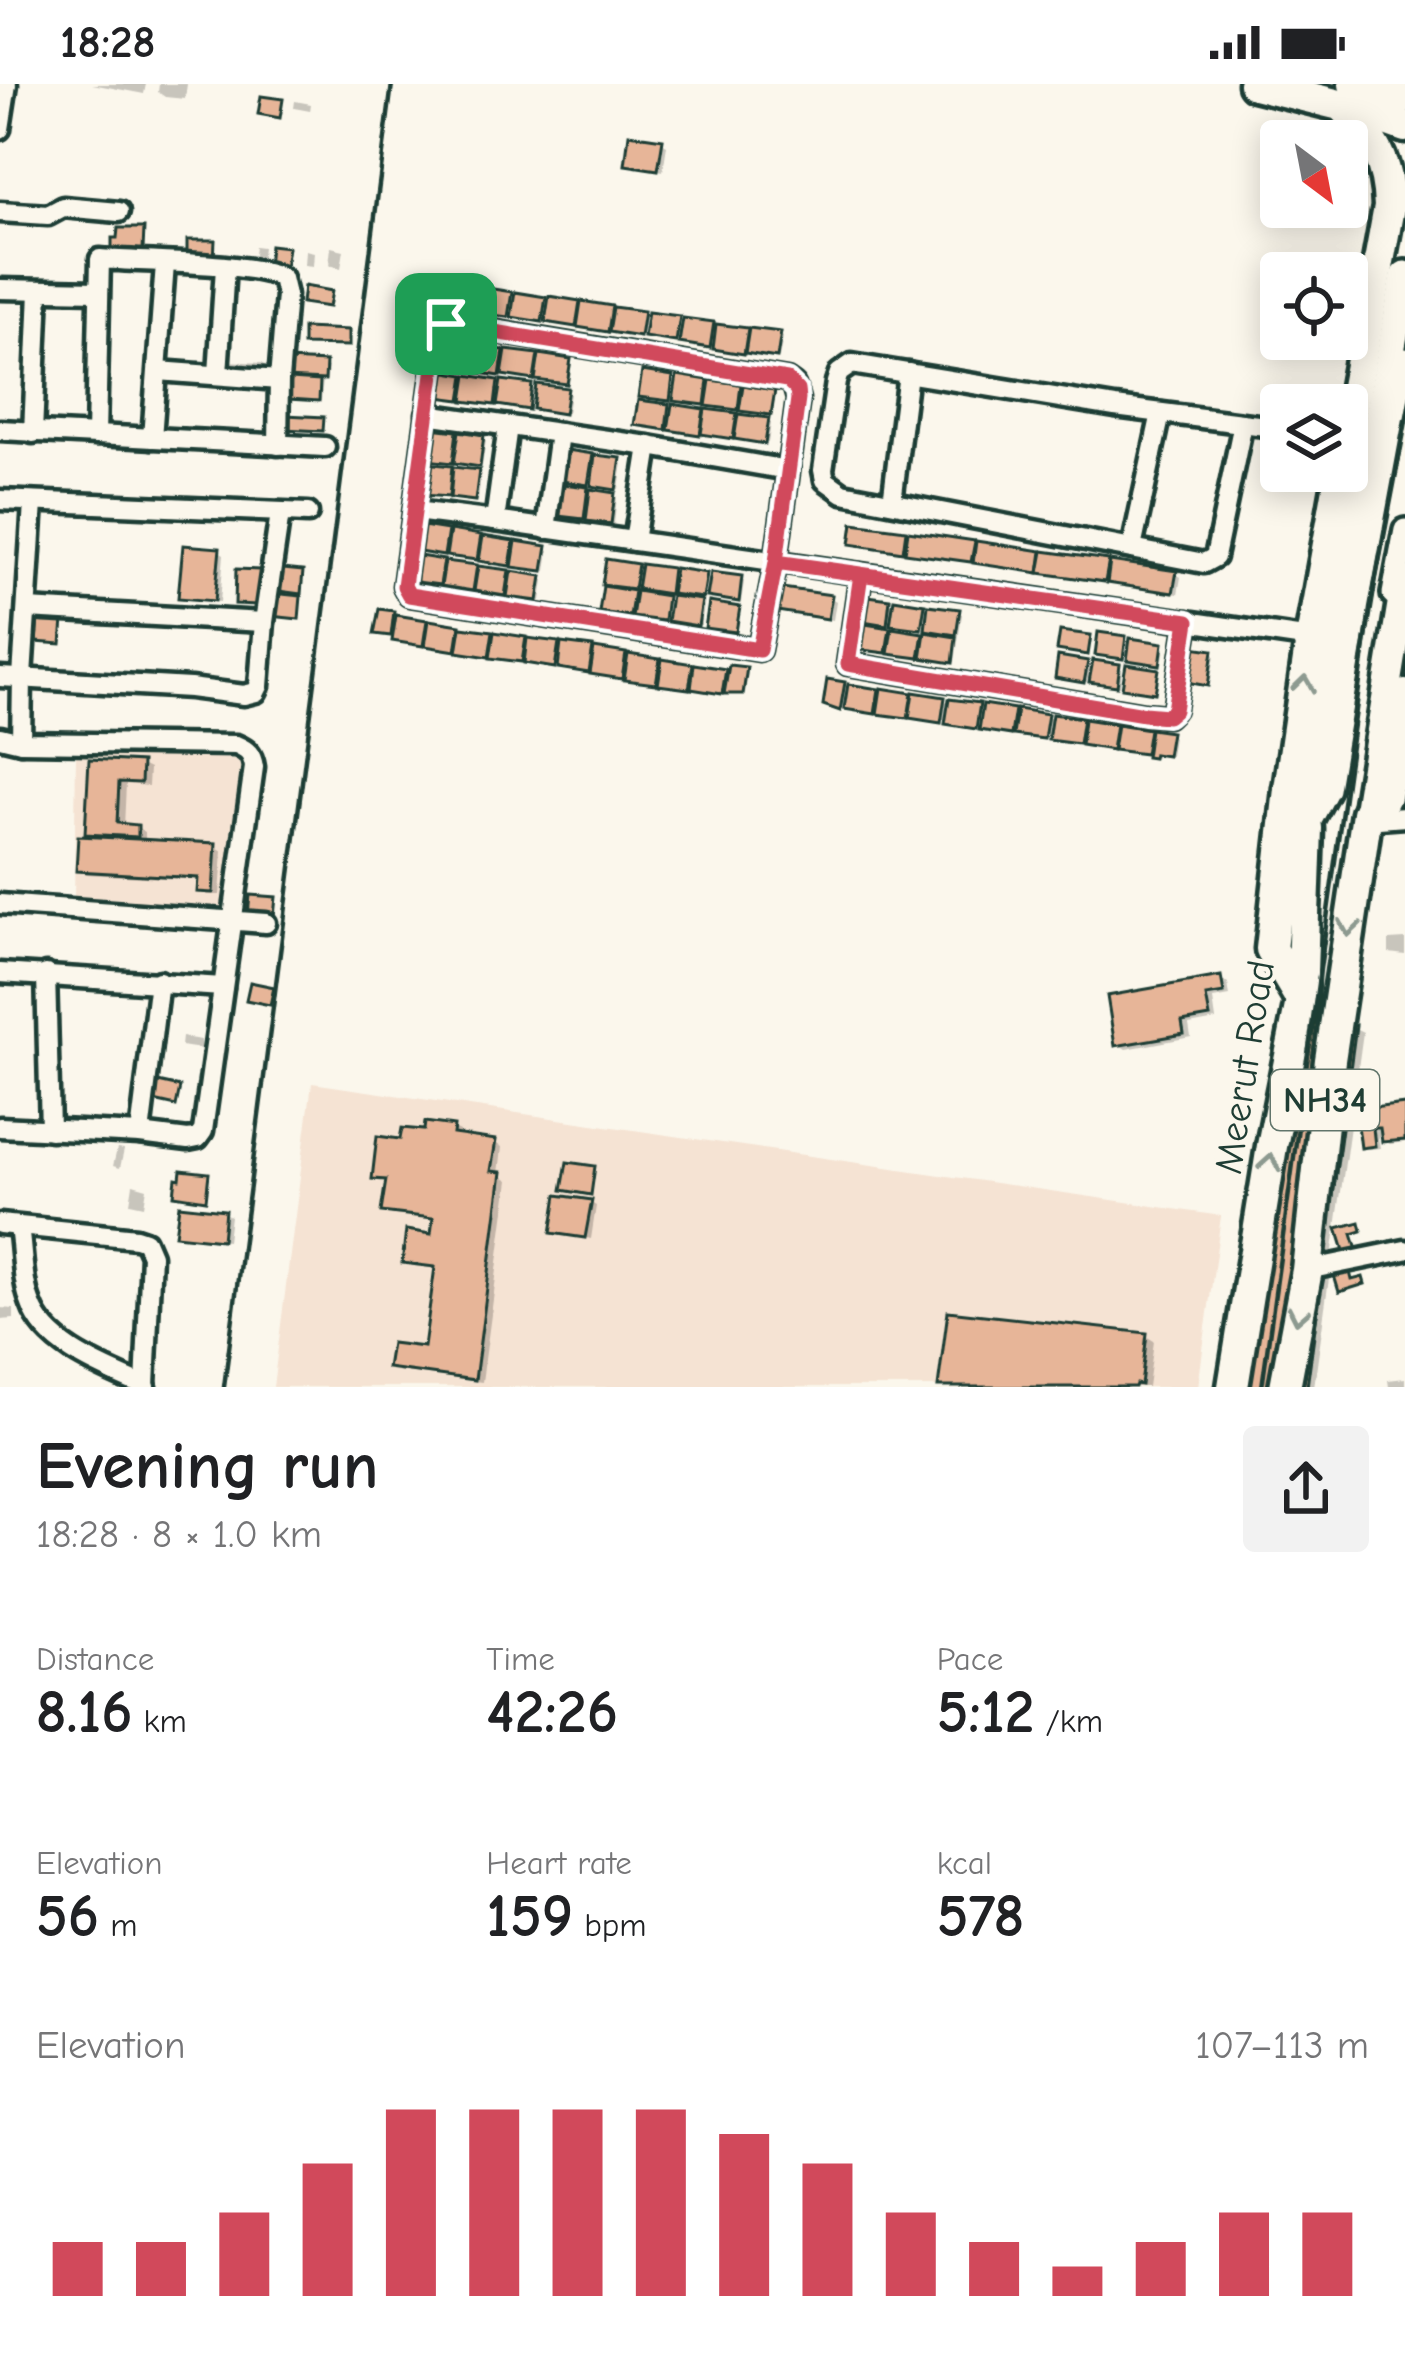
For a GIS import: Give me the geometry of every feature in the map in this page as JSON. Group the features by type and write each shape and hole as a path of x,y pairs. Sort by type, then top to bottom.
{"highway":[{"path":"1254,84 1404,104"},
{"path":"1348,95 1373,142 1394,167 1357,384"},
{"path":"1337,492 1289,789 1271,949 1301,1001 1338,1004"},
{"name":"Meerut Road","path":"1285,1387 1307,1270 1366,816 1385,796 1405,695"},
{"path":"1289,789 1307,828"},
{"name":"Meerut Road","path":"1233,1387 1301,1001 1307,828"}],"main road":[{"name":"NH34","path":"1307,828 1405,275"},
{"name":"NH34","path":"1366,816 1405,580"}],"street":[{"path":"0,129 7,84"},
{"path":"0,212 48,215 63,207 118,212"},
{"path":"95,435 100,259 225,267 282,278 286,286 278,445"},
{"path":"152,438 165,264"},
{"path":"218,374 225,267"},
{"path":"0,289 98,291"},
{"path":"33,433 39,291"},
{"path":"442,325 787,380 797,390 798,399 788,470 759,650 416,598 404,586 442,325"},
{"path":"1307,828 1328,789 1405,358"},
{"path":"1243,423 1215,557 1204,563 843,493 825,480 823,470 839,373 852,364 1260,425"},
{"path":"158,371 279,380"},
{"path":"892,502 908,373"},
{"path":"1132,548 1161,413"},
{"path":"427,414 788,470"},
{"path":"496,520 508,426"},
{"path":"0,430 325,448"},
{"path":"546,529 559,433"},
{"path":"634,541 649,446"},
{"path":"0,500 308,513"},
{"path":"22,742 33,503"},
{"path":"415,511 1311,639"},
{"path":"0,677 251,694 259,686 280,513"},
{"path":"1405,530 1359,796 1366,816 1405,817"},
{"path":"861,574 848,664 1144,714 1167,716 1174,710 1188,621"},
{"path":"27,609 264,622"},
{"path":"0,737 22,742 236,745 247,749 254,767 203,1130 198,1138 0,1127"},
{"path":"0,904 266,923"},
{"path":"0,973 223,987"},
{"path":"46,974 50,1130"},
{"path":"140,1134 159,981"},
{"path":"10,1226 146,1241 151,1256 146,1387 80,1356 41,1324 32,1308 10,1226"},
{"path":"1307,1270 1405,1250"}],"shaded area":[{"path":"76,753 242,759 226,907 74,899"},
{"path":"312,1083 1221,1216 1198,1387 273,1387"}],"building":[{"path":"261,96 283,99 280,118 258,114"},
{"path":"629,134 663,139 658,170 625,165"},
{"path":"118,228 144,228 143,250 112,250"},
{"path":"187,240 215,240 214,260 187,260"},
{"path":"270,245 288,247 285,268 268,266"},
{"path":"428,280 444,282 440,306 424,304"},
{"path":"447,281 478,286 475,311 443,307"},
{"path":"304,286 332,291 329,307 302,303"},
{"path":"481,287 512,292 508,317 477,313"},
{"path":"515,292 546,297 542,322 511,317"},
{"path":"549,296 580,301 576,327 545,322"},
{"path":"581,301 612,306 608,332 577,327"},
{"path":"613,307 644,311 640,337 609,332"},
{"path":"648,312 680,316 676,342 644,337"},
{"path":"683,318 714,322 710,348 679,343"},
{"path":"716,324 748,328 744,354 713,349"},
{"path":"303,328 349,330 349,346 303,345"},
{"path":"749,328 781,332 777,358 745,353"},
{"path":"439,340 470,345 466,370 435,366"},
{"path":"473,346 504,350 500,376 469,371"},
{"path":"506,350 538,354 534,380 502,375"},
{"path":"539,354 571,359 567,384 535,380"},
{"path":"286,360 326,362 325,380 285,378"},
{"path":"434,370 465,375 461,400 430,396"},
{"path":"642,371 673,376 670,401 638,397"},
{"path":"467,375 498,380 495,405 463,401"},
{"path":"677,375 708,380 705,405 673,401"},
{"path":"290,379 320,381 319,401 289,399"},
{"path":"501,380 532,384 529,410 497,405"},
{"path":"710,380 741,384 738,410 706,406"},
{"path":"536,384 568,388 564,414 533,409"},
{"path":"743,385 775,390 771,415 739,411"},
{"path":"638,400 669,404 666,430 634,425"},
{"path":"672,404 704,409 700,435 668,430"},
{"path":"705,409 737,413 733,439 701,434"},
{"path":"738,414 769,418 765,444 734,439"},
{"path":"285,415 324,417 323,431 284,429"},
{"path":"431,428 457,431 453,463 427,460"},
{"path":"459,431 484,435 480,467 454,463"},
{"path":"567,450 593,454 588,485 562,481"},
{"path":"595,455 621,458 616,490 591,486"},
{"path":"426,463 452,466 449,497 423,495"},
{"path":"453,467 479,470 475,501 450,498"},
{"path":"562,484 588,487 584,519 558,516"},
{"path":"590,489 615,493 611,524 586,521"},
{"path":"853,523 906,530 903,552 850,544"},
{"path":"417,525 448,530 444,556 413,551"},
{"path":"450,530 481,535 477,560 446,556"},
{"path":"908,531 975,541 971,562 905,553"},
{"path":"483,536 514,541 510,566 479,561"},
{"path":"516,541 547,546 543,571 512,567"},
{"path":"976,541 1042,551 1039,573 973,563"},
{"path":"183,545 220,548 215,601 178,598"},
{"path":"1043,551 1109,560 1105,582 1039,573"},
{"path":"413,555 444,560 440,585 409,581"},
{"path":"606,559 638,564 634,589 602,585"},
{"path":"445,561 477,565 473,591 441,586"},
{"path":"1110,561 1177,571 1173,593 1107,583"},
{"path":"641,564 672,568 669,594 637,589"},
{"path":"478,566 509,570 505,596 474,591"},
{"path":"273,568 303,571 301,594 271,590"},
{"path":"675,568 707,573 703,598 671,594"},
{"path":"236,569 260,570 258,605 235,604"},
{"path":"511,571 542,576 538,601 507,597"},
{"path":"711,572 742,576 739,602 707,597"},
{"path":"603,586 634,591 630,616 599,612"},
{"path":"775,587 832,595 828,619 771,610"},
{"path":"636,591 667,596 664,621 632,617"},
{"path":"272,593 301,596 299,619 270,616"},
{"path":"861,595 890,599 887,625 857,620"},
{"path":"671,596 702,600 698,626 667,621"},
{"path":"894,599 925,604 921,629 890,625"},
{"path":"709,602 740,607 736,632 705,628"},
{"path":"928,605 960,609 956,635 925,630"},
{"path":"379,609 394,611 391,636 374,634"},
{"path":"396,615 427,620 423,646 392,641"},
{"path":"38,618 63,620 61,644 36,642"},
{"path":"429,620 460,625 456,651 425,646"},
{"path":"859,623 890,628 886,653 855,649"},
{"path":"461,627 493,631 489,657 457,652"},
{"path":"892,628 923,633 919,658 888,654"},
{"path":"1060,631 1091,635 1088,655 1057,650"},
{"path":"494,632 526,637 522,662 490,658"},
{"path":"925,632 956,637 953,663 921,658"},
{"path":"1098,632 1126,636 1123,659 1095,655"},
{"path":"527,638 559,642 555,668 524,663"},
{"path":"1130,638 1163,643 1160,665 1127,660"},
{"path":"561,643 593,647 589,673 558,668"},
{"path":"1192,647 1213,650 1208,686 1186,682"},
{"path":"594,648 626,653 622,679 590,674"},
{"path":"628,654 660,659 656,684 624,680"},
{"path":"1058,656 1088,661 1084,683 1055,678"},
{"path":"662,659 693,664 689,689 658,685"},
{"path":"1093,660 1120,664 1117,686 1089,682"},
{"path":"694,664 726,669 722,694 691,689"},
{"path":"1126,664 1159,669 1155,693 1122,688"},
{"path":"729,665 747,667 743,694 724,694"},
{"path":"827,679 845,682 840,711 823,705"},
{"path":"848,684 879,689 875,714 844,709"},
{"path":"881,688 912,693 908,718 877,714"},
{"path":"913,692 945,697 941,723 909,718"},
{"path":"949,699 980,703 976,729 945,724"},
{"path":"983,704 1015,709 1011,735 979,730"},
{"path":"1017,709 1048,714 1044,739 1013,735"},
{"path":"1052,714 1083,718 1079,744 1048,740"},
{"path":"1084,719 1116,724 1112,750 1081,745"},
{"path":"1117,724 1149,729 1145,754 1113,750"},
{"path":"1150,729 1171,732 1167,756 1146,757"},
{"path":"89,759 142,762 141,783 119,782 117,823 138,825 138,837 85,834"},
{"path":"78,836 216,843 213,893 197,892 198,878 76,871"},
{"path":"250,895 276,897 274,917 248,915"},
{"path":"1221,976 1224,993 1206,996 1210,1017 1182,1022 1184,1034 1115,1046 1107,996"},
{"path":"250,982 274,987 270,1005 246,1000"},
{"path":"1298,1017 1356,1025 1307,1387 1248,1387"},
{"path":"158,1082 180,1087 176,1106 154,1101"},
{"path":"1405,1104 1405,1140 1382,1142 1380,1128 1373,1128 1375,1146 1361,1148 1356,1110"},
{"path":"425,1122 454,1126 453,1134 496,1140 491,1171 502,1172 475,1380 387,1368 391,1343 424,1347 435,1267 402,1263 406,1230 431,1234 433,1218 381,1212 386,1180 372,1179 377,1136 400,1139 402,1128 424,1130"},
{"path":"567,1162 595,1166 591,1195 562,1190"},
{"path":"181,1170 209,1173 206,1200 174,1195"},
{"path":"557,1195 592,1200 585,1238 551,1233"},
{"path":"179,1205 225,1210 222,1240 175,1235"},
{"path":"1360,1222 1362,1231 1352,1234 1357,1250 1345,1254 1337,1228"},
{"path":"1348,1264 1352,1280 1363,1277 1365,1284 1339,1292 1332,1269"},
{"path":"948,1311 1147,1333 1141,1385 938,1387"}],"railway":[{"path":"224,1387 392,84"},
{"path":"1262,1387 1370,609 1405,420"}],"route":[{"path":"446,324 439,330 427,414 404,586 409,595 759,650 776,562 861,574 848,664 1144,714 1167,716 1174,710 1188,621 776,562 798,399 797,390 787,380 446,324"}]}
